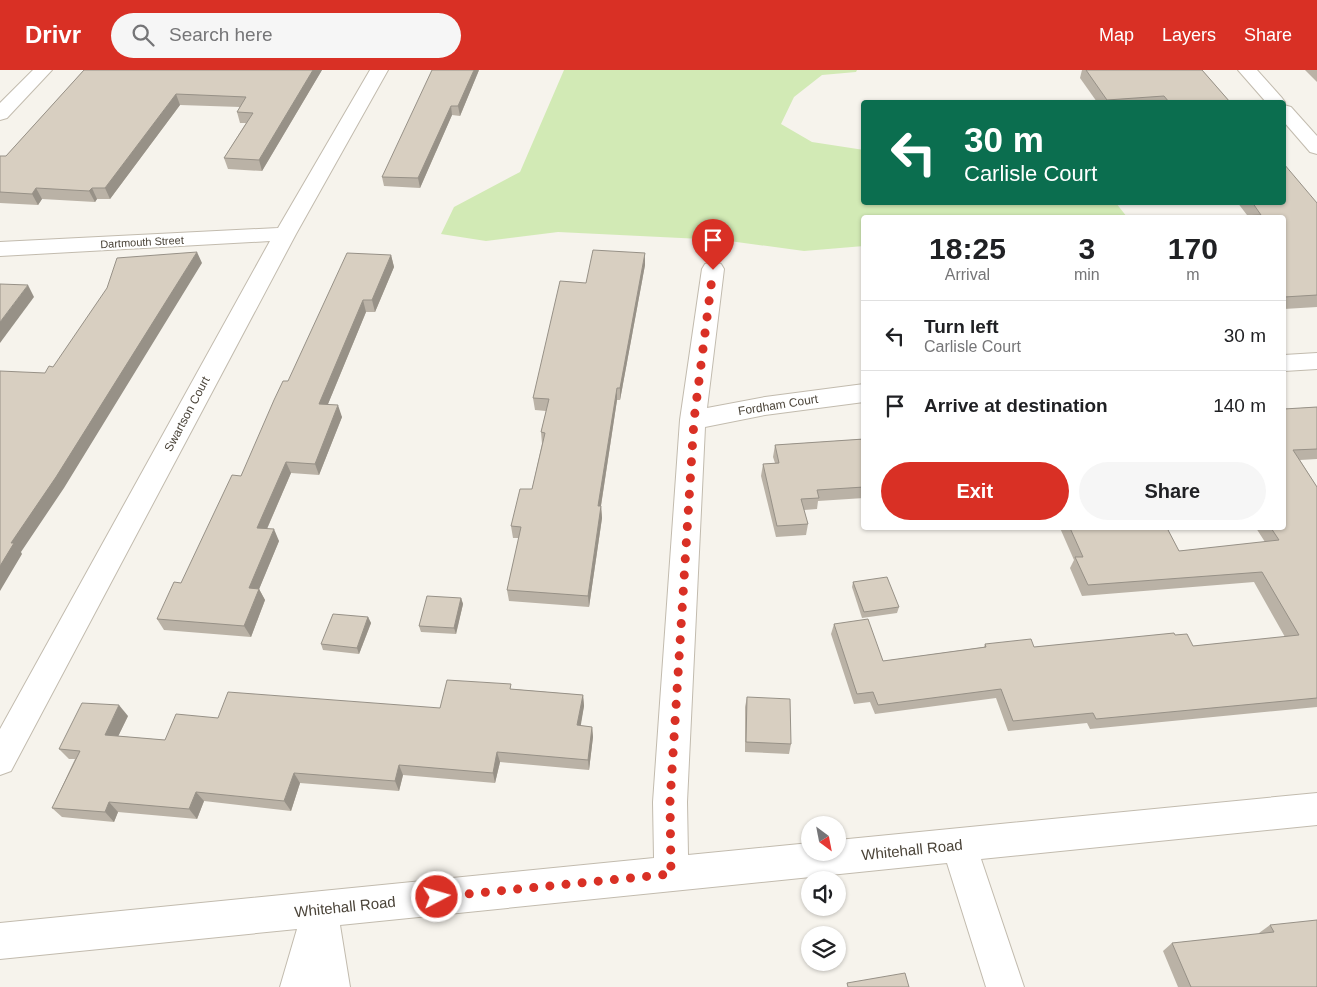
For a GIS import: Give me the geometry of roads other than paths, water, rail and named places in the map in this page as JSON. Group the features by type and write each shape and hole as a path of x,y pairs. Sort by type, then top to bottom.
{"street":[{"path":"0,114 42,70"},
{"name":"Swartson Court","path":"0,760 285,234 379,70"},
{"path":"1247,70 1274,100"},
{"path":"1286,113 1317,148"},
{"name":"Dartmouth Street","path":"0,249 285,234"},
{"path":"671,874 670,802 694,420 713,270"},
{"path":"1286,363 1317,361"},
{"name":"Fordham Court","path":"694,420 765,406 861,394"},
{"name":"Whitehall Road","path":"0,941 1317,809"},
{"path":"959,845 1005,987"},
{"path":"299,987 320,909"},
{"path":"320,909 332,987"}]}
